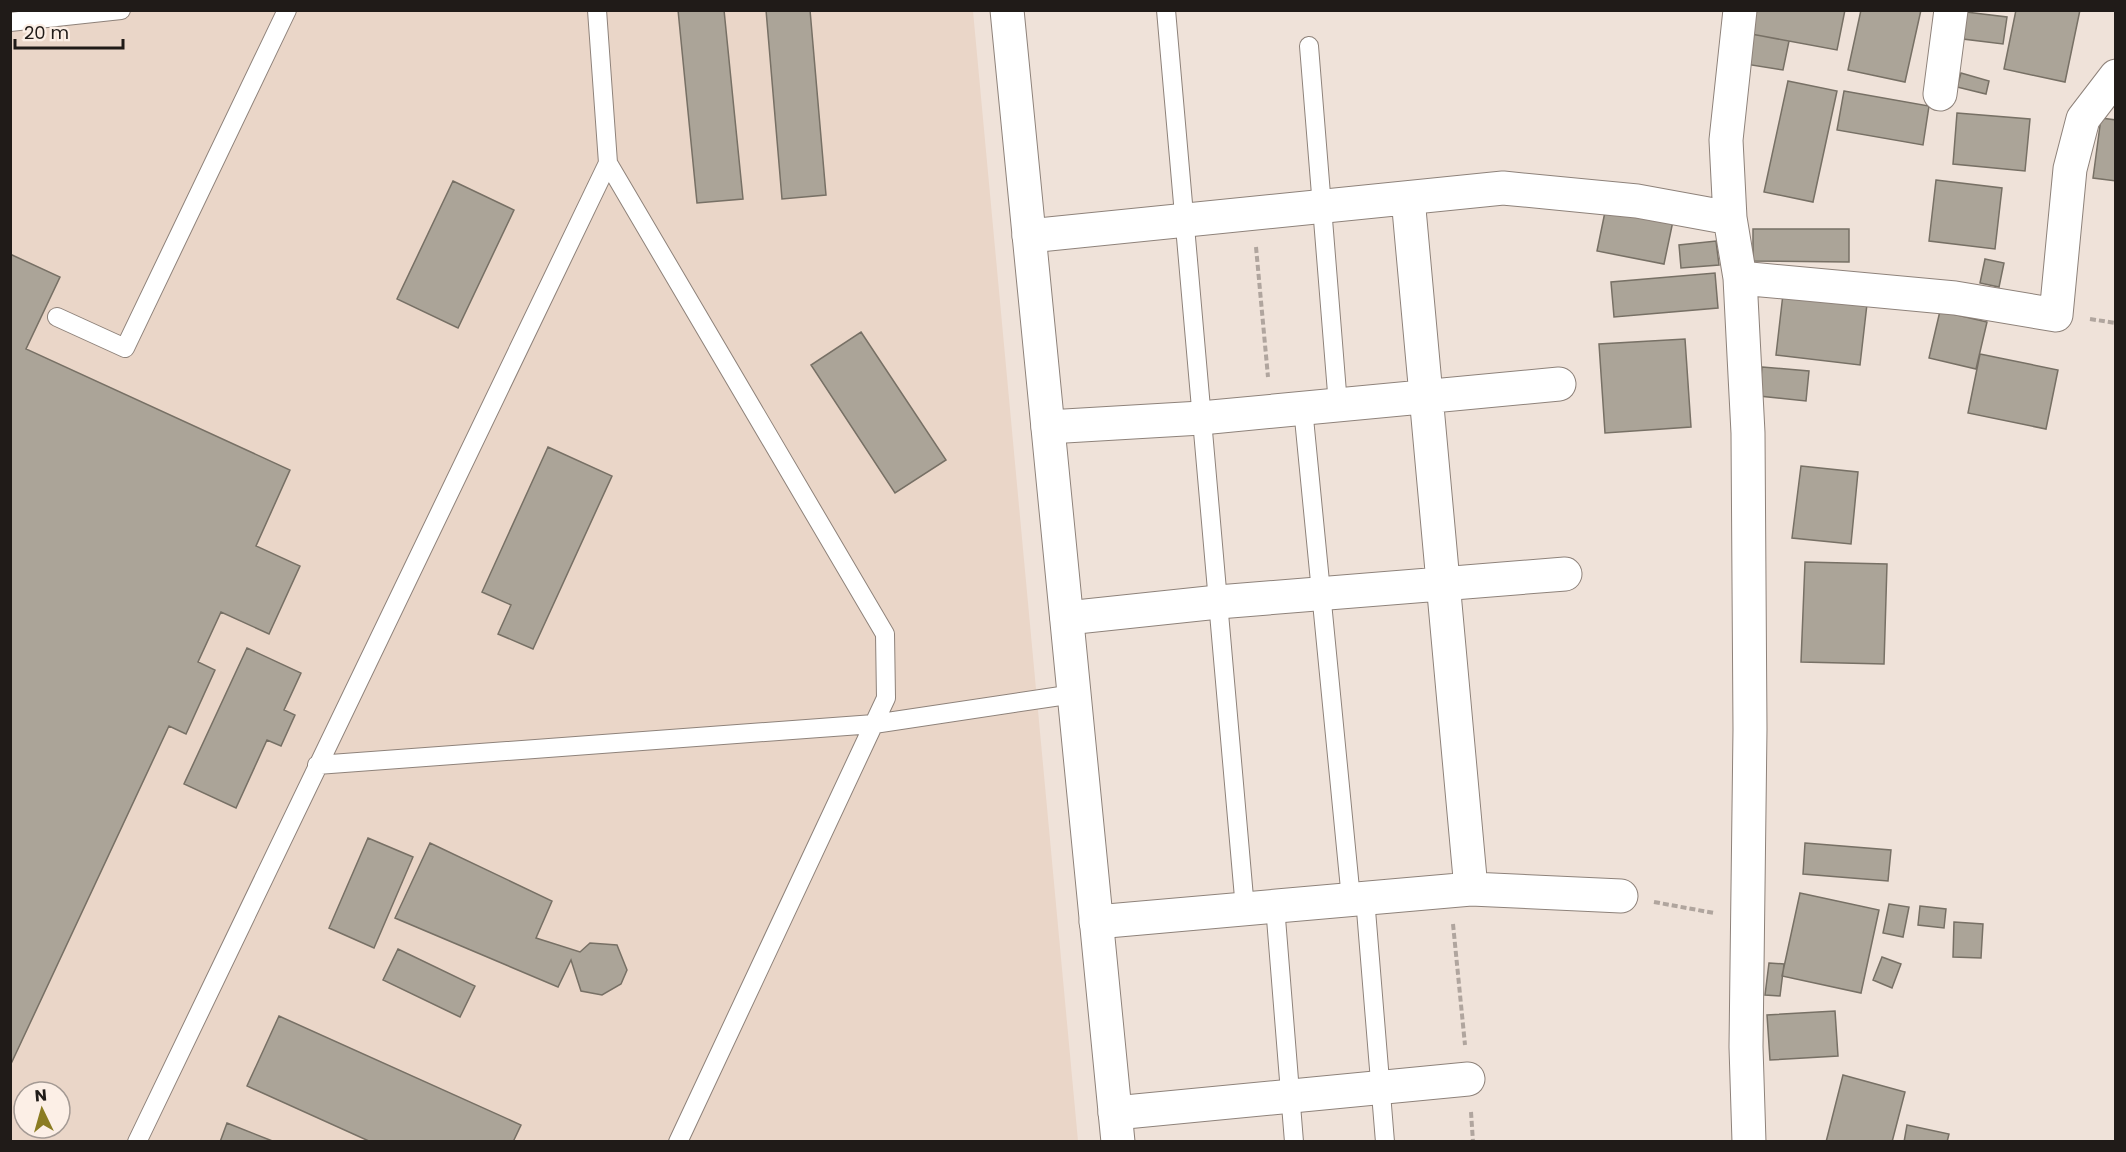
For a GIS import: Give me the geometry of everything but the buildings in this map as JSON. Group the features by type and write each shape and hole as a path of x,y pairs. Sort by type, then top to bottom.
{"street":[{"path":"1007,10 1116,1127 1290,1096 1468,1079"},
{"path":"1740,10 1726,140 1730,218 1740,278 1748,444 1746,1047 1749,1142"},
{"path":"1941,94 1951,10"},
{"path":"1740,278 1955,298 2056,315 2070,169 2083,119 2115,76"},
{"path":"1029,236 1503,188 1637,201 1730,218"},
{"path":"1407,198 1443,585 1461,890"},
{"path":"1048,427 1201,417 1560,384"},
{"path":"1067,618 1218,602 1564,574"},
{"path":"1096,922 1461,890 1621,896"}],"lane":[{"path":"10,22 121,10"},
{"path":"57,317 125,348 287,10"},
{"path":"597,10 608,162 885,634 886,698 678,1142"},
{"path":"1166,10 1218,602 1260,907 1290,1096 1294,1142"},
{"path":"1310,46 1338,405"},
{"path":"137,1142 608,162"},
{"path":"1287,409 1320,593 1381,1087 1385,1142"},
{"path":"317,765 874,724 1074,694"}],"path":[{"path":"1253,214 1287,409"},
{"path":"1461,890 1468,1079 1473,1142"},
{"path":"1621,896 1748,918"}],"shaded area":[{"path":"10,11 973,11 1078,1141 11,1141"}]}
